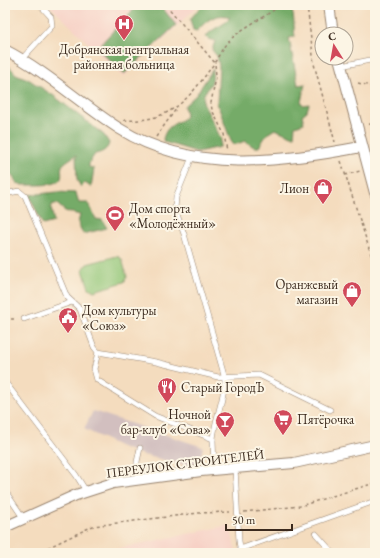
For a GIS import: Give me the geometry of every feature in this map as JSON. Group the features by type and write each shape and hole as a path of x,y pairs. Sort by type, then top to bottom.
{"street":[{"path":"329,5 332,26"},
{"path":"5,50 120,129 152,146 174,153 192,157 227,160 295,158 361,147"},
{"path":"341,66 361,147 375,193"},
{"name":"ПЕРЕУЛОК СТРОИТЕЛЕЙ","path":"5,527 86,491 109,484 214,470 294,463 375,445"}],"lane":[{"path":"21,60 52,26 51,16 40,5"},
{"path":"354,61 375,59"},
{"path":"192,157 176,197 175,209 184,234 225,378 225,386 216,415 213,438 214,470"},
{"path":"5,194 18,191 25,196 67,297 80,309 94,347 98,352 156,362 225,378 252,375 266,377 330,410"},
{"path":"24,319 72,302"},
{"path":"98,352 94,369 97,380 155,416 213,438"},
{"path":"5,382 76,475 86,491"},
{"path":"138,480 136,462 140,448"},
{"path":"235,468 240,551 375,501"},
{"path":"5,492 24,519"},
{"path":"316,534 333,553"}],"path":[{"path":"166,5 215,63 216,77 210,103 224,134 227,154"},
{"path":"152,146 177,108 193,93 215,63 227,43 281,5"},
{"path":"306,5 313,58 338,152 375,267"},
{"path":"358,83 375,87"},
{"path":"121,120 145,119 164,114 177,108"},
{"path":"370,124 375,125"},
{"path":"5,319 24,319"},
{"path":"37,553 93,526 199,513 237,512 300,506 375,482"}],"shaded area":[{"name":"Добрянская центральная районная больница","path":"49,5 199,5 123,77"},
{"path":"93,411 203,447 199,464 185,465 143,455 121,447 84,429"},
{"path":"230,525 236,553 101,553 101,552"}],"green space":[{"path":"138,5 160,5 176,25 124,74 97,48"},
{"path":"203,5 288,5 291,8 295,37 289,38 298,85 305,84 301,102 303,105 309,104 307,111 302,115 304,123 295,126 294,137 275,129 267,134 259,147 254,147 245,141 234,145 231,141 217,103 219,66 217,56 212,50 215,41 206,37 211,31 225,23 230,17 220,16 212,18 197,31 193,30 190,19"},
{"path":"5,62 16,74 28,79 54,96 104,135 109,143 107,148 100,153 95,154 89,163 89,167 94,169 91,187 85,183 81,187 77,180 76,155 62,166 62,176 59,181 52,184 22,185 17,183 5,166"},
{"path":"213,69 212,82 204,94 203,102 221,139 220,147 197,152 164,142 163,139 167,130 186,116 184,106 196,95"},
{"path":"57,192 76,193 79,203 88,203 96,219 102,220 107,228 83,234 78,223 80,215 65,211 57,204 53,204 51,208 54,222 43,225 29,195"},
{"path":"117,256 122,259 127,277 124,282 94,291 89,288 83,270 87,264"}],"place":[{"name":"Добрянская центральная районная больница","path":"124,41"},
{"name":"Лион","path":"323,205"},
{"name":"Дом спорта «Молодёжный»","path":"115,232"},
{"name":"Оранжевый магазин","path":"352,308"},
{"name":"Дом культуры «Союз»","path":"68,334"},
{"name":"Старый ГородЪ","path":"167,404"},
{"name":"Пятёрочка","path":"283,436"},
{"name":"Ночной бар-клуб «Сова»","path":"225,438"}]}
